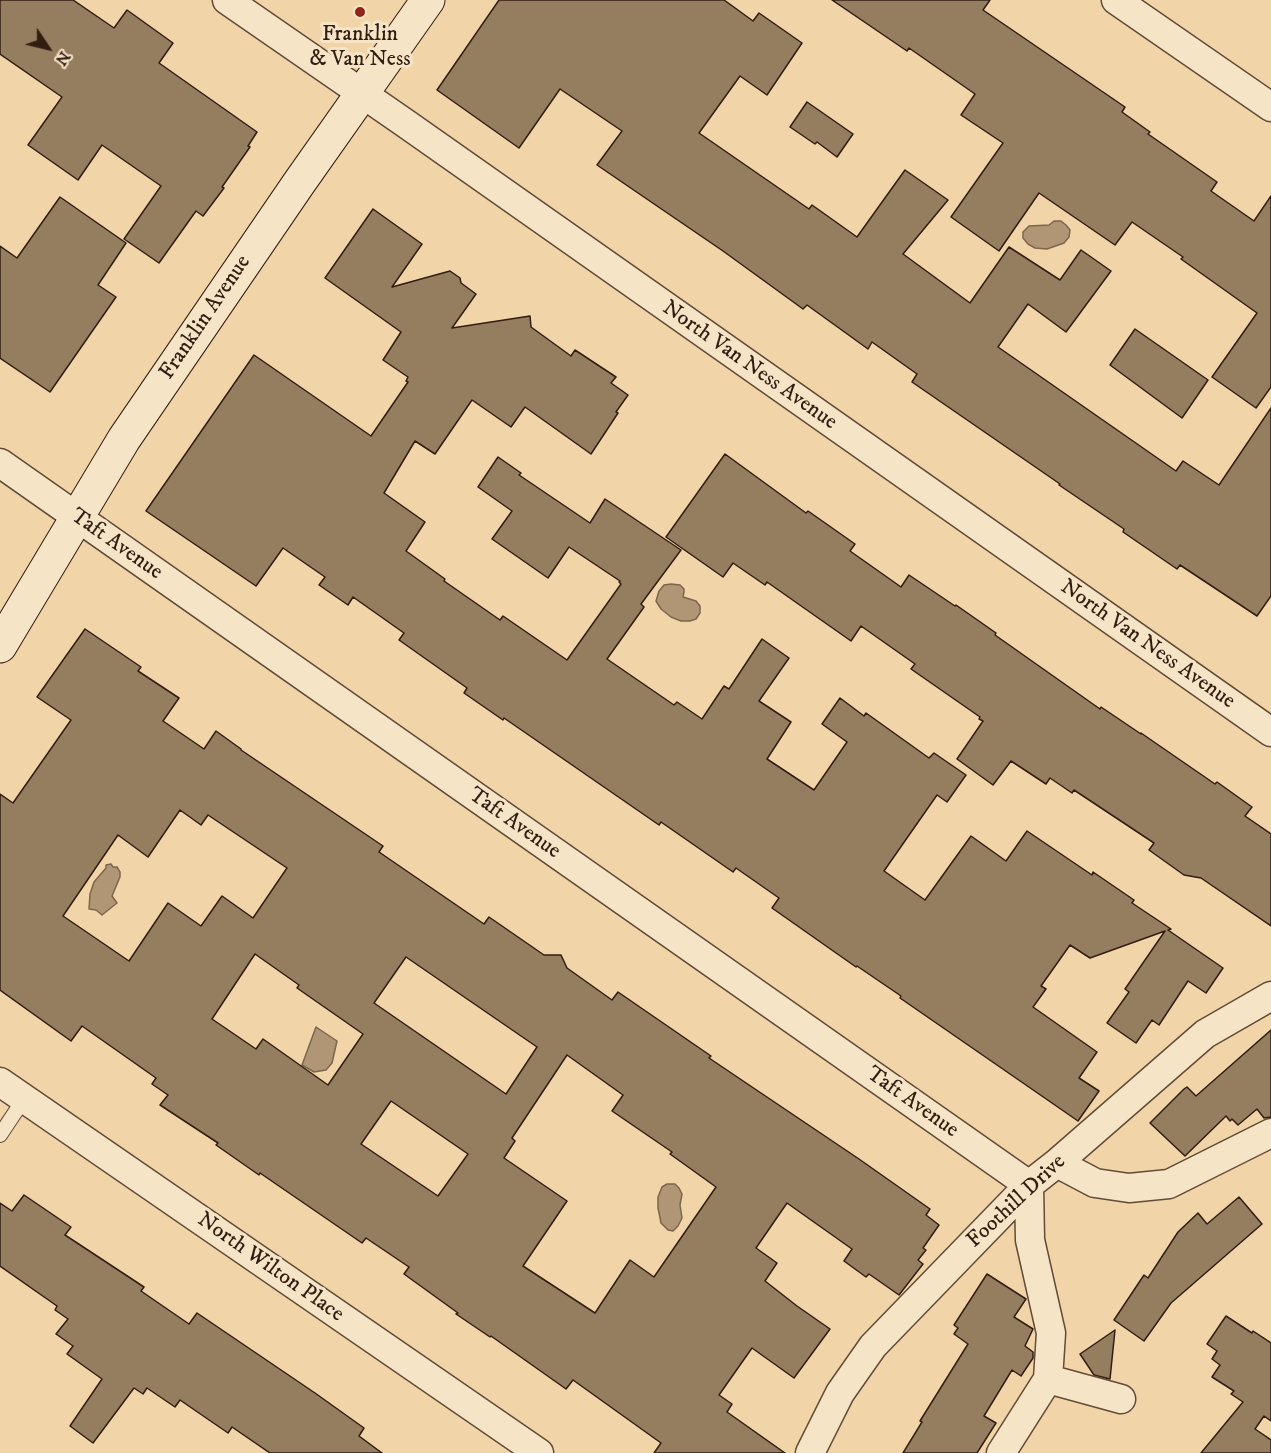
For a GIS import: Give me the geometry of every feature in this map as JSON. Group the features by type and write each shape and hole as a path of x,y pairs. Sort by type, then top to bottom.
{"main road":[{"name":"Franklin Avenue","path":"0,646 137,419 428,0"}],"street":[{"name":"North Van Ness Avenue","path":"227,0 363,93 1271,732"},
{"path":"1116,0 1271,108"},
{"name":"Taft Avenue","path":"0,464 1029,1185"},
{"name":"Foothill Drive","path":"810,1453 840,1392 873,1346 1029,1185 1205,1034 1271,996"},
{"name":"North Wilton Place","path":"0,1082 539,1453"},
{"path":"1057,1163 1095,1183 1129,1188 1169,1184 1271,1133"},
{"path":"1000,1453 1048,1379 1051,1333 1030,1240 1029,1185"},
{"path":"1048,1379 1121,1399"}],"lane":[{"path":"0,1135 24,1099"}],"shaded area":[{"path":"1054,221 1061,221 1070,230 1069,237 1064,243 1047,249 1035,248 1023,238 1023,232 1029,226 1049,225"},
{"path":"664,585 680,585 684,589 683,597 696,601 700,606 700,613 696,619 681,621 661,609 656,601 659,591"},
{"path":"111,864 120,872 112,896 117,903 102,915 96,910 89,909 90,894 94,882 106,865"},
{"path":"316,1027 337,1041 332,1063 326,1070 314,1072 302,1065"},
{"path":"675,1184 682,1194 680,1205 682,1218 673,1231 668,1230 661,1223 658,1208 658,1197 662,1187"}],"building":[{"path":"0,0 73,0 114,28 127,10 173,43 159,63 257,132 248,146 250,147 222,187 224,188 203,216 196,211 159,263 124,239 161,186 102,145 78,180 28,145 62,97 0,54"},
{"path":"499,0 724,0 753,21 759,13 802,43 767,95 740,76 699,133 809,209 812,205 857,237 905,170 948,200 903,254 970,303 1009,247 1060,280 1081,250 1111,271 1066,332 1028,304 998,347 1176,471 1183,461 1219,485 1271,408 1271,596 1257,616 1180,565 1177,569 1123,532 1124,529 912,382 917,374 872,342 868,349 807,305 803,309 597,165 622,131 560,89 519,148 437,90"},
{"path":"832,0 990,0 983,10 1125,107 1122,112 1150,132 1148,134 1217,182 1211,191 1254,221 1271,196 1271,387 1256,408 1212,377 1257,313 1132,222 1115,245 1039,193 999,251 951,217 1003,143 961,115 975,94 909,48 907,51"},
{"path":"807,102 853,134 837,157 817,142 815,144 790,127"},
{"path":"60,197 126,243 98,285 116,297 50,392 0,358 0,246 17,258"},
{"path":"373,209 422,244 392,287 450,271 476,294 452,328 530,316 531,327 571,356 575,350 616,377 611,383 628,395 591,454 525,407 511,427 472,400 435,454 415,441 384,493 425,522 406,551 500,620 503,616 567,660 621,584 620,581 569,547 548,578 492,539 512,511 478,487 498,457 521,473 519,475 590,523 605,499 681,550 641,604 644,607 607,659 674,705 677,702 702,719 724,686 729,689 762,639 789,658 759,701 791,722 767,759 814,790 847,742 822,724 840,698 864,716 866,713 929,758 934,753 966,775 947,802 937,795 884,871 925,900 971,836 1006,861 1027,831 1134,900 1132,903 1223,968 1206,993 1188,981 1159,1025 1152,1020 1136,1043 1107,1023 1129,992 1125,989 1165,931 1090,958 1070,945 1041,986 1046,989 1033,1007 1097,1052 1079,1078 1099,1091 1078,1121 772,908 779,898 736,868 733,872 661,822 659,825 464,693 467,688 399,640 404,633 353,597 348,605 319,585 325,577 283,548 256,586 146,511 254,355 371,436 408,382 406,381 408,377 383,360 401,332 325,278"},
{"path":"1135,329 1208,380 1182,418 1110,365"},
{"path":"725,454 806,513 808,511 855,544 850,551 901,587 909,575 996,633 995,635 1100,709 1101,707 1252,807 1245,816 1271,834 1271,926 1201,878 1184,875 1149,850 1154,843 1074,790 1072,793 1050,778 1046,784 1011,761 993,785 957,759 983,721 911,669 915,664 861,626 851,641 767,582 765,585 733,563 723,577 666,537"},
{"path":"85,629 141,667 138,671 179,698 163,721 204,749 216,731 383,846 379,852 484,924 489,917 544,955 561,955 567,968 612,1000 618,992 711,1056 709,1058 930,1209 926,1215 939,1225 923,1248 926,1250 918,1260 923,1264 899,1295 869,1274 866,1277 844,1261 852,1249 787,1203 756,1248 777,1263 765,1281 830,1329 794,1378 752,1348 719,1395 732,1404 727,1412 785,1453 654,1453 661,1443 573,1380 566,1389 456,1314 458,1313 404,1274 409,1267 366,1238 362,1243 260,1173 259,1175 216,1145 218,1143 160,1105 168,1095 152,1084 156,1078 82,1026 71,1041 0,990 0,794 13,803 71,720 37,697","holes":["180,810 201,825 208,815 287,868 253,918 222,896 201,926 168,903 129,961 63,916 118,835 148,857","255,954 299,985 297,988 363,1034 328,1085 263,1039 256,1049 212,1019","406,957 537,1047 506,1094 374,1003","567,1055 623,1095 612,1111 672,1152 670,1154 716,1187 654,1277 630,1260 595,1313 523,1266 567,1201 504,1158 515,1141 512,1138","391,1101 468,1154 438,1196 361,1144"]},
{"path":"1271,1030 1271,1117 1264,1118 1257,1109 1238,1125 1226,1116 1185,1156 1150,1123 1187,1087 1196,1096"},
{"path":"24,1195 71,1227 65,1235 144,1287 141,1291 189,1324 197,1313 364,1428 359,1436 382,1453 270,1453 232,1427 228,1433 180,1400 175,1407 147,1388 143,1394 134,1388 93,1443 70,1426 102,1379 67,1354 73,1346 56,1334 68,1319 55,1310 57,1306 0,1266 0,1203 12,1211"},
{"path":"1239,1197 1262,1224 1171,1303 1144,1341 1114,1320 1144,1275 1148,1278 1178,1232 1198,1213 1207,1224"},
{"path":"987,1274 1026,1299 1014,1317 1033,1329 1025,1346 1033,1352 1033,1358 1021,1376 1012,1370 984,1416 996,1423 977,1453 903,1453 968,1344 954,1334 958,1328 954,1325"},
{"path":"1226,1316 1271,1343 1271,1421 1264,1416 1255,1429 1271,1440 1271,1453 1201,1453 1243,1402 1231,1394 1234,1391 1212,1377 1220,1365 1212,1359 1217,1351 1207,1344"},
{"path":"1115,1330 1110,1379 1094,1375 1080,1354"}],"place":[{"name":"Franklin & Van Ness","path":"360,12"}]}
